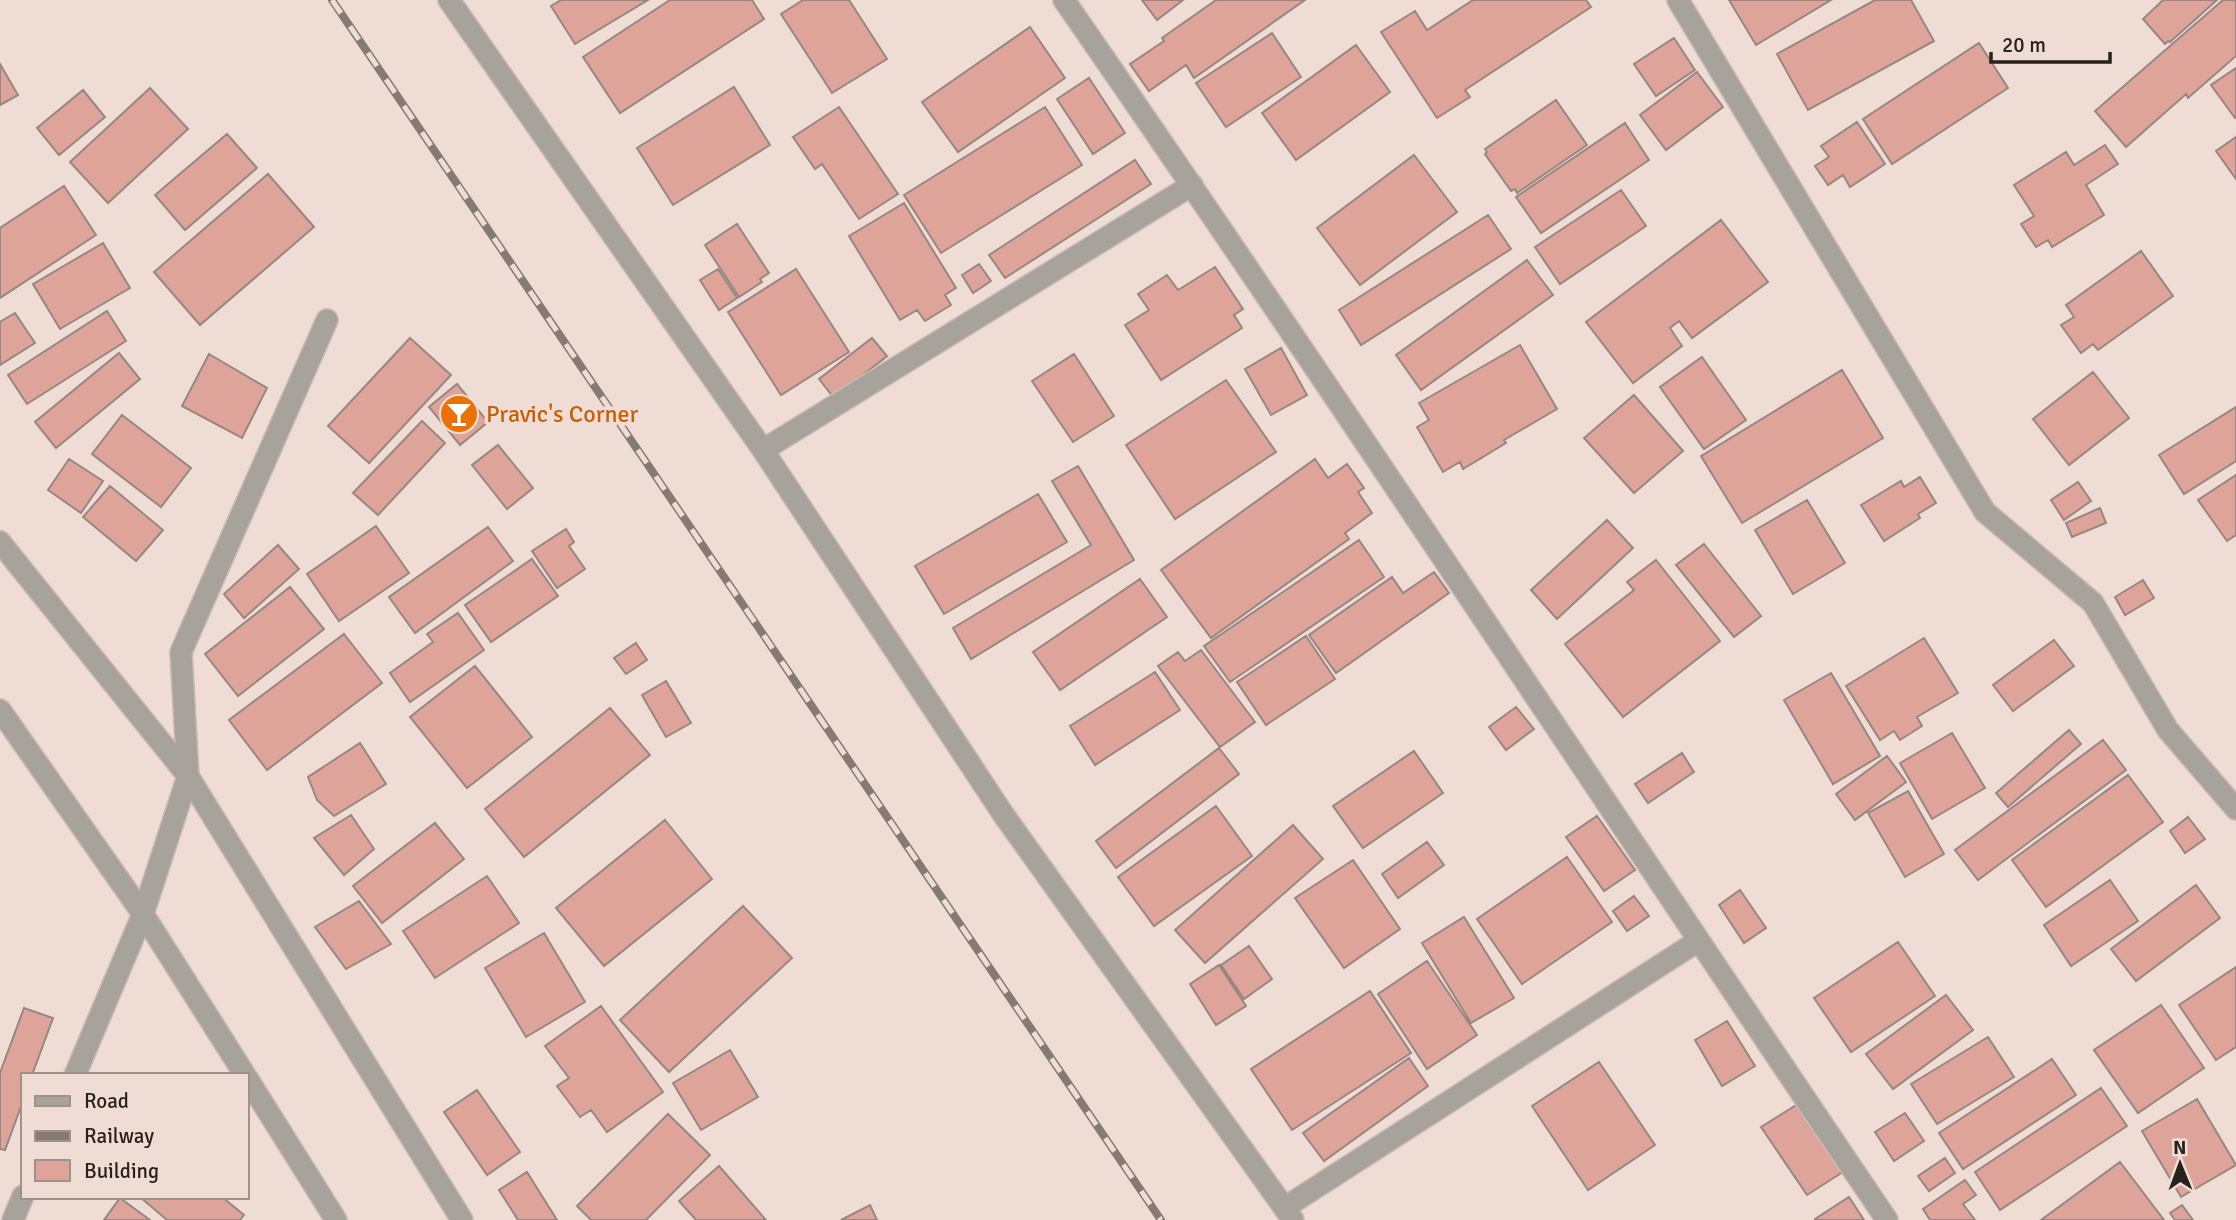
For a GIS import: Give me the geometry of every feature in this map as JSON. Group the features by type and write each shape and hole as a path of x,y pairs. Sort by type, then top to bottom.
{"street":[{"path":"1065,0 1887,1220"},
{"path":"1678,0 1986,513 2094,603 2168,730 2236,809"},
{"path":"457,3 762,450 1003,814 1289,1214 1698,942"},
{"path":"762,450 1192,185"},
{"path":"76,1073 143,914 188,776 181,652 327,320"},
{"path":"0,542 188,776 462,1220"},
{"path":"0,710 143,914 243,1073"},
{"path":"248,1080 336,1220"},
{"path":"13,1220 22,1199"}],"building":[{"path":"561,0 648,0 575,44 551,6"},
{"path":"670,0 752,0 764,19 620,113 583,57"},
{"path":"803,0 849,0 887,59 832,93 781,14"},
{"path":"1142,0 1183,0 1157,20"},
{"path":"1216,0 1305,0 1194,78 1186,65 1149,91 1130,64"},
{"path":"1473,0 1586,0 1591,7 1465,90 1470,97 1437,118 1381,32 1415,11 1427,30"},
{"path":"1729,0 1831,0 1756,45"},
{"path":"1875,0 1911,0 1934,41 1808,110 1777,54"},
{"path":"2163,0 2217,0 2165,44 2143,19"},
{"path":"2223,0 2236,2 2236,56 2188,98 2186,94 2126,147 2095,111"},
{"path":"1030,27 1065,78 958,152 922,102"},
{"path":"1272,33 1301,77 1226,127 1196,83"},
{"path":"1674,38 1695,70 1656,96 1634,64"},
{"path":"1979,43 2008,88 1892,164 1863,119"},
{"path":"1356,45 1390,92 1296,160 1262,113"},
{"path":"0,64 18,95 0,105"},
{"path":"2236,68 2236,117 2235,118 2211,85"},
{"path":"1697,72 1723,107 1666,150 1640,115"},
{"path":"1089,78 1125,133 1093,154 1057,99"},
{"path":"734,87 770,145 673,205 637,148"},
{"path":"150,88 188,129 108,203 70,162"},
{"path":"83,90 105,117 59,155 37,128"},
{"path":"1556,100 1587,145 1517,193 1515,189 1511,191 1485,154 1485,149"},
{"path":"839,107 898,194 859,219 822,164 815,169 793,137"},
{"path":"1045,107 1082,165 941,253 904,195"},
{"path":"1857,122 1885,164 1850,187 1843,175 1828,185 1815,166 1829,157 1821,146"},
{"path":"1625,123 1649,160 1541,233 1516,197"},
{"path":"227,134 257,168 185,230 155,195"},
{"path":"2236,137 2236,179 2216,151"},
{"path":"2105,145 2118,164 2086,185 2104,215 2052,247 2048,240 2036,247 2021,224 2034,216 2014,185 2066,152 2074,165"},
{"path":"1414,155 1457,212 1360,285 1317,228"},
{"path":"1135,160 1151,184 1005,278 989,255"},
{"path":"268,174 314,227 200,325 154,272"},
{"path":"64,186 96,235 0,298 0,228"},
{"path":"1621,190 1646,226 1560,284 1535,247"},
{"path":"904,203 956,288 945,295 951,305 925,321 917,310 900,320 849,236"},
{"path":"1488,215 1511,249 1361,345 1339,310"},
{"path":"1721,220 1768,282 1692,338 1679,321 1670,328 1682,346 1633,383 1586,322"},
{"path":"737,224 769,273 760,279 762,282 739,297 705,245"},
{"path":"103,243 130,288 60,329 33,284"},
{"path":"2141,251 2173,296 2098,350 2093,344 2081,353 2061,325 2074,317 2066,305"},
{"path":"1527,260 1553,295 1421,390 1396,355"},
{"path":"979,264 991,281 973,293 962,275"},
{"path":"1215,267 1243,309 1234,315 1242,328 1161,380 1125,325 1149,310 1138,294 1167,275 1178,290"},
{"path":"718,269 737,298 719,310 700,280"},
{"path":"796,269 849,352 781,395 728,312"},
{"path":"107,311 126,341 27,404 8,375"},
{"path":"15,313 35,343 0,365 0,322"},
{"path":"410,338 451,375 369,463 328,426"},
{"path":"872,338 887,356 834,398 819,379"},
{"path":"1520,345 1557,409 1504,440 1506,443 1463,469 1460,462 1443,472 1417,427 1429,420 1419,403"},
{"path":"1281,348 1307,395 1271,415 1245,369"},
{"path":"119,353 140,379 56,448 35,422"},
{"path":"209,354 267,388 242,438 182,406"},
{"path":"1074,354 1114,416 1073,442 1032,381"},
{"path":"1702,357 1746,420 1704,449 1660,387"},
{"path":"1842,370 1883,438 1742,523 1701,456"},
{"path":"2093,372 2129,418 2069,465 2033,419"},
{"path":"1226,380 1276,452 1175,519 1126,445"},
{"name":"Pravic's Corner","path":"457,384 488,422 460,445 429,407"},
{"path":"1634,395 1683,451 1634,493 1584,438"},
{"path":"2236,407 2236,461 2184,494 2159,455"},
{"path":"122,415 191,468 161,507 92,454"},
{"path":"422,421 445,443 378,515 353,493"},
{"path":"498,445 533,488 507,509 472,465"},
{"path":"69,459 103,481 81,513 48,490"},
{"path":"1315,459 1328,478 1347,464 1364,488 1358,492 1372,513 1345,533 1349,539 1211,638 1161,570"},
{"path":"1078,466 1134,560 971,659 953,628 1091,545 1052,481"},
{"path":"2236,475 2236,535 2227,541 2198,500"},
{"path":"1920,477 1936,503 1918,514 1920,518 1884,541 1861,505 1901,481 1904,487"},
{"path":"2078,482 2091,501 2064,520 2051,500"},
{"path":"110,486 163,530 136,561 83,517"},
{"path":"1038,494 1067,542 944,614 915,566"},
{"path":"1807,500 1845,563 1793,594 1755,530"},
{"path":"2100,508 2106,523 2072,537 2066,523"},
{"path":"1607,520 1633,548 1557,619 1531,590"},
{"path":"376,526 409,573 339,621 307,574"},
{"path":"488,527 513,561 415,633 389,597"},
{"path":"566,529 574,542 569,546 585,569 557,588 532,551"},
{"path":"1359,540 1384,577 1230,682 1204,646"},
{"path":"1704,544 1761,616 1734,637 1676,565"},
{"path":"278,545 299,569 244,618 224,594"},
{"path":"532,559 558,596 491,642 465,605"},
{"path":"1656,560 1720,641 1623,717 1565,644 1634,590 1627,582"},
{"path":"1434,572 1449,593 1336,673 1309,635 1392,577 1403,593"},
{"path":"1140,579 1167,617 1060,690 1033,652"},
{"path":"2143,580 2154,598 2125,615 2115,597"},
{"path":"290,587 324,629 238,696 205,654"},
{"path":"458,613 484,650 410,702 390,673 433,642 427,634"},
{"path":"344,634 382,683 267,770 229,720"},
{"path":"1306,636 1335,679 1266,725 1237,682"},
{"path":"1924,638 1958,693 1917,717 1922,726 1900,740 1894,731 1880,740 1846,686"},
{"path":"2054,640 2074,666 2013,711 1993,685"},
{"path":"636,643 647,660 626,674 614,658"},
{"path":"1201,650 1255,722 1220,747 1158,666 1178,652 1185,661"},
{"path":"475,666 532,737 467,788 410,717"},
{"path":"1155,672 1180,710 1095,765 1070,726"},
{"path":"1831,673 1880,756 1833,784 1784,700"},
{"path":"666,681 691,723 666,737 642,695"},
{"path":"1516,707 1534,729 1506,750 1489,727"},
{"path":"610,708 650,755 524,857 485,809"},
{"path":"2069,730 2081,744 2008,807 1996,793"},
{"path":"1952,733 1985,788 1932,819 1900,763"},
{"path":"2103,740 2126,770 1978,880 1955,850"},
{"path":"360,743 386,784 334,816 317,800 308,777"},
{"path":"1219,748 1239,774 1116,868 1096,841"},
{"path":"1414,751 1443,793 1363,848 1333,806"},
{"path":"1682,753 1694,772 1648,803 1635,784"},
{"path":"1887,756 1906,782 1855,820 1836,794"},
{"path":"2128,775 2163,822 2046,907 2012,860"},
{"path":"1908,791 1944,854 1905,877 1868,813"},
{"path":"1216,806 1252,856 1154,926 1118,877"},
{"path":"351,815 374,849 344,875 314,838"},
{"path":"1597,816 1635,870 1604,891 1566,837"},
{"path":"2188,817 2205,839 2185,853 2170,831"},
{"path":"665,820 712,879 604,966 556,908"},
{"path":"435,823 464,859 382,923 353,886"},
{"path":"1293,825 1323,859 1205,963 1175,930"},
{"path":"1427,842 1444,865 1398,898 1382,874"},
{"path":"1567,857 1612,922 1522,984 1477,919"},
{"path":"1353,860 1400,929 1344,968 1295,898"},
{"path":"487,876 519,923 435,978 403,931"},
{"path":"2110,880 2138,921 2071,966 2044,925"},
{"path":"2196,885 2220,918 2136,981 2111,949"},
{"path":"1740,890 1766,928 1744,943 1719,905"},
{"path":"1634,896 1649,916 1627,931 1613,911"},
{"path":"359,901 391,944 346,969 315,927"},
{"path":"743,906 792,958 669,1072 620,1020"},
{"path":"1464,917 1514,998 1471,1023 1422,943"},
{"path":"544,933 585,1002 526,1037 485,968"},
{"path":"1898,942 1935,996 1851,1052 1814,998"},
{"path":"1249,946 1272,979 1244,999 1221,965"},
{"path":"1427,961 1477,1035 1427,1069 1378,994"},
{"path":"1219,965 1246,1006 1216,1025 1190,984"},
{"path":"2236,967 2236,1047 2216,1060 2179,1005"},
{"path":"1370,991 1411,1053 1292,1130 1251,1069"},
{"path":"1946,995 1973,1030 1893,1089 1866,1054"},
{"path":"2161,1005 2204,1068 2138,1113 2094,1050"},
{"path":"601,1006 663,1092 607,1132 591,1110 580,1117 557,1086 569,1078 545,1046"},
{"path":"24,1008 53,1018 33,1073 21,1073 21,1106 5,1150 0,1149 0,1073"},
{"path":"1727,1021 1755,1066 1722,1086 1695,1040"},
{"path":"1988,1037 2014,1077 1937,1124 1911,1084"},
{"path":"730,1050 758,1097 701,1130 673,1083"},
{"path":"1409,1058 1428,1086 1324,1161 1303,1133"},
{"path":"2052,1059 2076,1095 1963,1169 1939,1133"},
{"path":"1599,1062 1655,1145 1588,1190 1532,1106"},
{"path":"2101,1088 2127,1126 2000,1210 1975,1172"},
{"path":"477,1090 520,1152 487,1175 444,1112"},
{"path":"2197,1099 2236,1165 2181,1197 2142,1131"},
{"path":"1801,1102 1846,1170 1807,1195 1761,1127"},
{"path":"1905,1113 1924,1141 1894,1161 1875,1132"},
{"path":"668,1114 710,1155 646,1220 591,1220 577,1206"},
{"path":"1945,1158 1955,1173 1929,1191 1918,1176"},
{"path":"2120,1162 2164,1220 2041,1220"},
{"path":"719,1166 766,1220 696,1220 679,1201"},
{"path":"527,1172 557,1220 518,1220 499,1190"},
{"path":"1965,1180 1976,1195 1963,1204 1975,1220 1930,1220 1923,1209"},
{"path":"1849,1197 1864,1220 1815,1220 1815,1219"},
{"path":"121,1199 150,1220 104,1220"},
{"path":"142,1199 224,1199 244,1215 240,1220 167,1220"},
{"path":"870,1205 877,1220 841,1220"},
{"path":"2182,1205 2193,1220 2175,1220 2170,1213"}],"railway":[{"path":"332,0 1161,1220"}],"place":[{"name":"Pravic's Corner","path":"459,414"}]}
